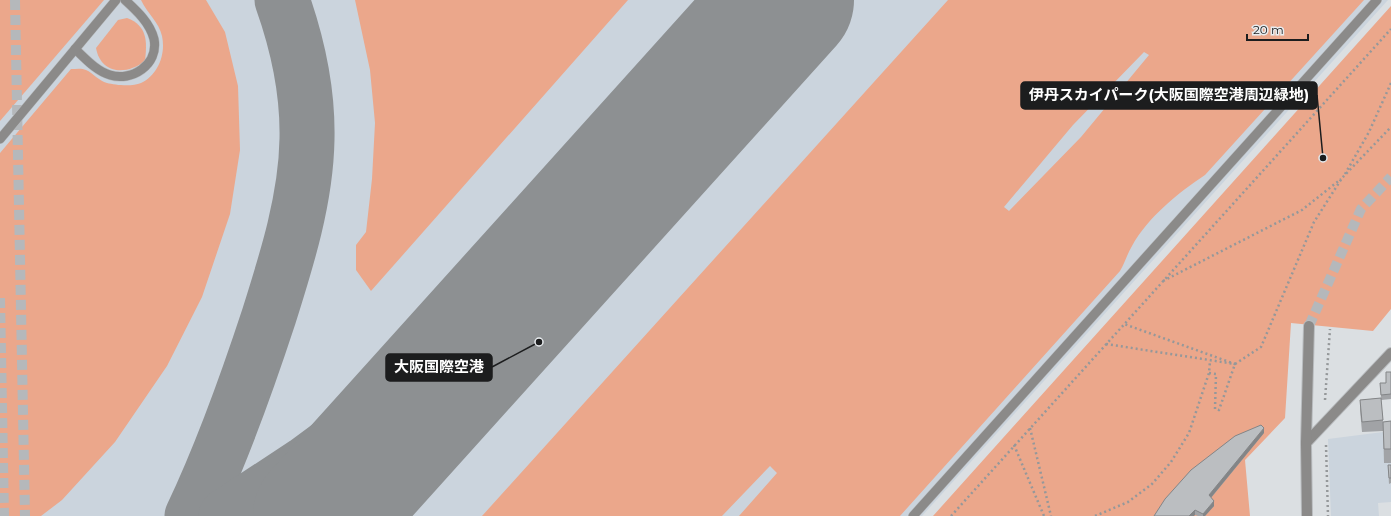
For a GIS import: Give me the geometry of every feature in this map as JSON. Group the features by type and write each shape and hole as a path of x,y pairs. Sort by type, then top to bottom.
{"street":[{"path":"1307,516 1306,443 1309,326"},
{"path":"1306,443 1391,353"}],"lane":[{"path":"0,139 116,0"},
{"path":"75,49 95,66 108,74 119,77 132,76 142,70 153,51 154,40 143,18 125,0"},
{"path":"913,516 1378,0"}],"path":[{"path":"951,516 1391,29"},
{"path":"1209,373 1216,374 1215,409 1219,410 1235,364 1261,347 1314,222 1369,132 1391,83"},
{"path":"1161,282 1302,210 1342,178 1391,127"},
{"path":"1123,324 1235,364"},
{"path":"1105,344 1235,364"},
{"path":"1095,516 1128,502 1152,484 1171,462 1189,433 1209,373 1210,360"},
{"path":"1030,427 1051,516"},
{"path":"1014,445 1044,516"}],"shaded area":[{"path":"0,0 1388,0 922,516 0,516"},
{"path":"0,0 104,0 0,121"},
{"path":"141,0 206,0 225,32 238,86 240,150 230,214 202,297 167,366 115,442 62,500 41,516 0,516 0,153 71,69 84,69 104,82 119,85 141,83 152,75 162,57 162,36 156,22"},
{"path":"355,0 628,0 371,291 356,270 356,245 366,232 372,179 375,123 370,70"},
{"path":"948,0 1364,0 1205,175 1164,206 1146,225 1130,249 1120,271 900,516 739,516 777,473 770,466 722,516 482,516","holes":["1144,52 1149,55 1081,137 1009,211 1004,207 1073,125"]},
{"path":"1391,6 1391,309 1373,331 1291,323 1285,418 1245,460 1250,516 933,516"},
{"path":"127,18 139,25 145,35 145,61 130,69 116,70 109,68 103,63 96,48 118,20"},
{"path":"1391,431 1391,502 1378,503 1379,516 1331,516 1328,439"}],"building":[{"path":"1386,372 1391,372 1391,394 1381,395 1380,383 1386,383"},
{"path":"1381,398 1383,420 1362,422 1360,400"},
{"path":"1391,421 1391,449 1384,449 1383,422"},
{"path":"1261,425 1264,428 1209,495 1214,501 1203,514 1195,510 1189,516 1154,516 1165,499 1191,470 1235,436"},
{"path":"1388,465 1391,465 1391,478 1389,478"}],"taxiway":[{"path":"192,516 234,417 269,316 289,251 303,184 307,139 306,103 301,68 293,34 282,0"},
{"path":"226,516 305,464 370,416 503,302 584,224"}],"runway":[{"path":"321,516 786,0"}],"tunnel":[{"path":"15,0 25,516"},
{"path":"1309,326 1361,209 1391,177"},
{"path":"0,298 4,516"}],"place":[{"name":"伊丹スカイパーク(大阪国際空港周辺緑地)","path":"1323,158"},
{"name":"大阪国際空港","path":"539,342"}]}
